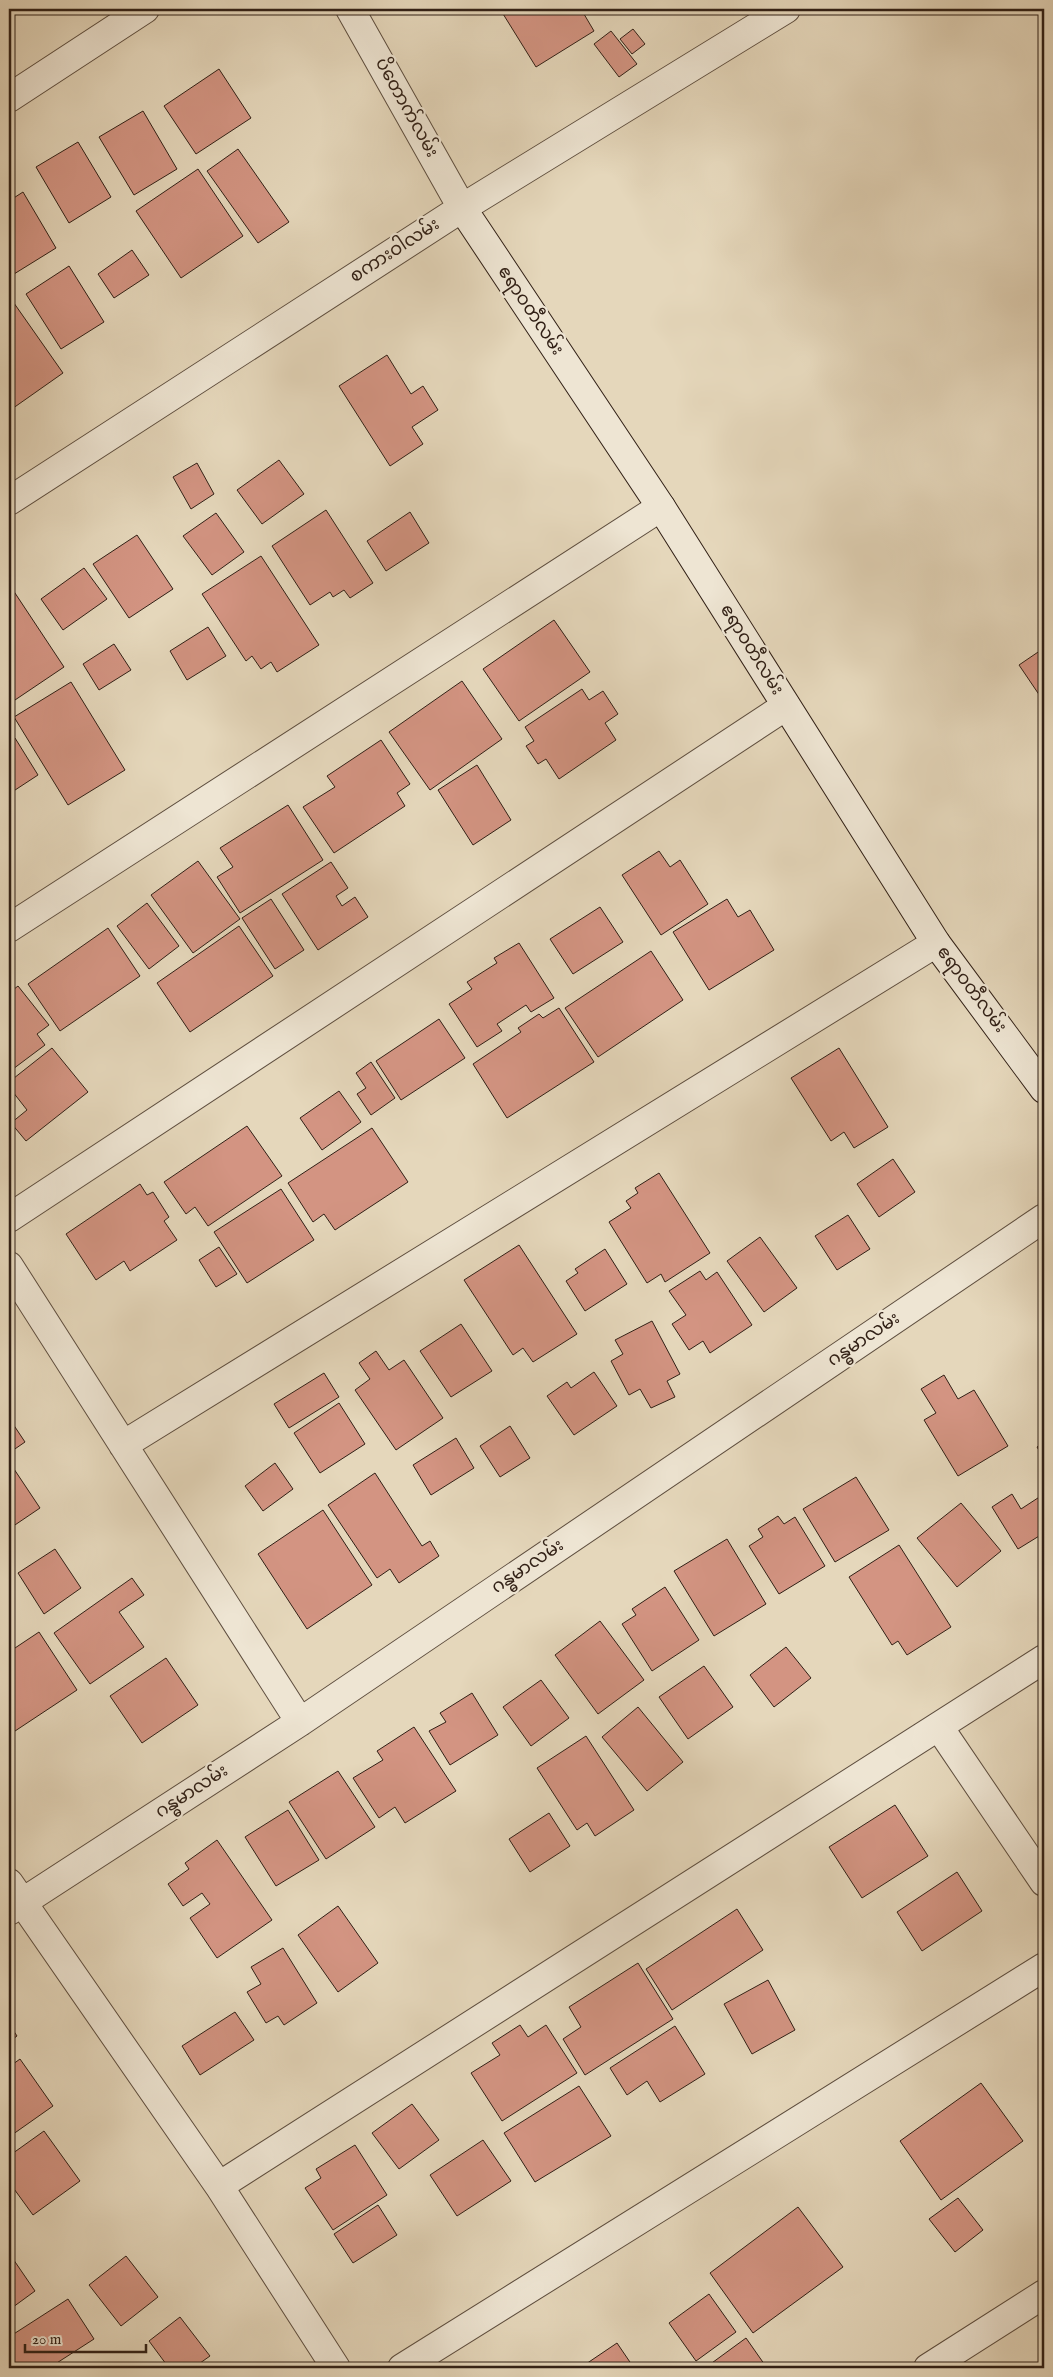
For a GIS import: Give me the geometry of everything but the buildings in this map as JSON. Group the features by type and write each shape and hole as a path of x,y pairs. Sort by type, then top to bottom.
{"street":[{"path":"9,98 145,9"},
{"name":"ပိတောက်လမ်း","path":"350,9 462,208"},
{"name":"စကားဝါလမ်း","path":"9,502 462,208 786,9"},
{"name":"ဧရာဝတီလမ်း","path":"462,208 661,507 936,943 1044,1090"},
{"path":"9,928 661,507"},
{"path":"9,1218 786,706"},
{"path":"123,1445 936,943"},
{"name":"ဂန္ဓမာလမ်း","path":"13,1899 300,1722 1044,1218"},
{"path":"9,1266 300,1722"},
{"path":"219,2186 1044,1659"},
{"path":"939,1727 1044,1882"},
{"path":"13,1899 219,2186 336,2368"},
{"path":"402,2368 1044,1967"},
{"path":"928,2368 1044,2294"}]}
